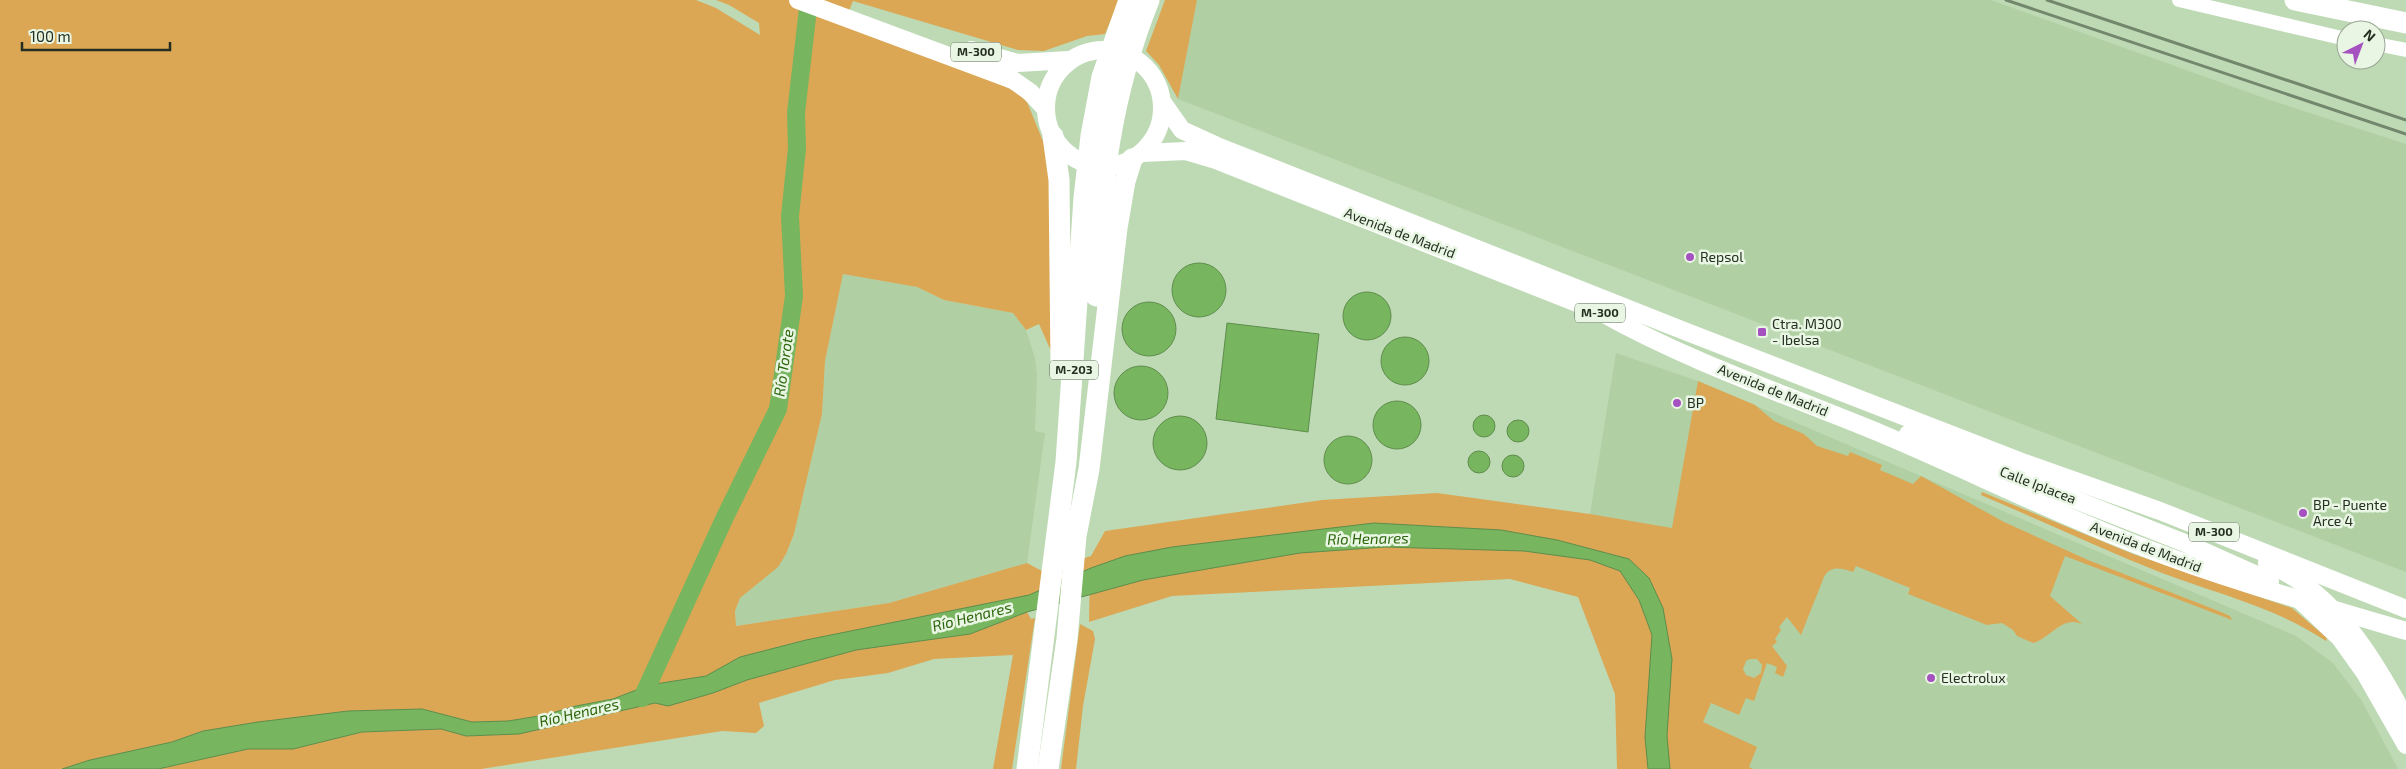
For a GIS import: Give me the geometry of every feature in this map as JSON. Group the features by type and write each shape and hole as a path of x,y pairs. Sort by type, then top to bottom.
{"highway":[{"name":"M-203","path":"1128,26 1129,0"},
{"name":"M-203","path":"1048,769 1067,639 1078,529 1094,196 1091,136 1101,86 1128,26 1149,0"},
{"path":"2295,0 2406,23"},
{"path":"1052,136 1060,180 1061,369 1058,516"},
{"name":"M-203","path":"1078,529 1089,469 1119,218 1125,181 1137,156"},
{"name":"M-203","path":"1027,769 1066,462 1074,370 1094,196"}],"main road":[{"name":"M-300","path":"798,0 991,58 1018,63 1069,60 1092,51 1106,49 1124,52 1138,60 1148,69 1158,84 1163,102"},
{"name":"M-300","path":"832,0 886,26 1013,80 1030,92 1045,108"},
{"name":"M-300","path":"1069,60 1054,77 1048,90 1045,108 1047,124 1052,136 1066,152 1081,162 1104,167 1137,156"},
{"path":"1137,156 1156,134 1162,114 1163,102"},
{"name":"Avenida de Madrid","path":"1163,102 1182,130 1217,146 2019,461 2160,511 2406,609"},
{"name":"Avenida de Madrid","path":"1137,156 1186,151 1213,159 1602,313 1651,340 1883,435 2028,501 2203,570 2406,631"},
{"name":"Calle Iplacea","path":"1602,313 2193,546 2264,577 2303,602 2340,638 2365,673 2406,745"},
{"path":"1914,461 2028,501"},
{"name":"Calle Iplacea","path":"2019,461 2272,566 2314,591 2350,627 2377,666 2406,719"}],"street":[{"path":"2178,0 2336,37"},
{"path":"2386,46 2406,50"}],"shaded area":[{"path":"0,0 696,0 716,8 760,35 759,23 729,5 716,0 1119,0 1105,34 1087,36 1044,51 1018,50 853,1 844,23 998,83 1016,92 1027,102 1052,163 1051,351 1039,324 1026,330 1013,313 944,300 917,287 843,274 825,361 822,414 794,534 786,554 778,567 740,598 735,611 736,626 889,603 1027,563 1042,571 1091,556 1105,531 1322,500 1437,493 1590,514 1672,528 1698,381 1755,405 1774,421 1804,434 1817,446 1848,456 1850,452 1882,465 1880,470 1913,484 1921,476 2004,522 2088,560 2230,616 2232,620 2065,556 2050,596 2082,624 2068,622 2033,643 2017,636 2013,630 2002,623 1987,625 1908,594 1910,588 1856,566 1853,572 1837,568 1827,573 1824,577 1801,635 1787,617 1779,627 1781,630 1775,639 1777,642 1772,646 1787,666 1783,677 1775,673 1777,667 1767,663 1754,701 1746,698 1739,715 1711,703 1703,722 1757,747 1749,767 1753,769 1617,769 1615,694 1578,597 1510,579 1172,596 1089,622 1090,568 1029,595 806,640 740,657 706,676 649,685 613,699 576,706 545,715 508,721 472,722 422,709 348,711 203,731 172,742 90,760 62,769 0,769","holes":["1757,659 1762,665 1761,673 1754,678 1746,675 1743,669 1746,661"]},
{"path":"1165,0 1197,0 1178,99 1159,65 1146,51"},
{"path":"1197,0 1991,0 2267,99 2406,144 2406,572 1178,99"},
{"path":"843,274 917,287 944,300 1013,313 1026,330 1035,358 1037,376 1035,431 1045,433 1027,563 889,603 736,626 735,611 740,598 763,579 786,554 794,534 822,414 825,361"},
{"path":"1616,353 1698,381 2296,636 2333,663 2362,701 2398,769 1682,769 1590,514"},
{"path":"1982,492 2133,554 2292,608 2327,638 2326,641 2288,619 2247,602 2139,564 1981,495"},
{"path":"1027,612 1031,619 1035,618 1012,769 993,769 1013,655 934,659 888,673 835,680 759,703 764,726 756,733 722,731 481,769 158,769 248,749 293,749 362,732 441,729 466,736 519,734 655,703 668,706 713,693 747,680 856,650 970,634"},
{"path":"1080,624 1093,631 1095,639 1083,706 1076,769 1061,769"}],"water":[{"path":"1194,263 1204,263 1214,267 1222,275 1226,290 1222,305 1214,313 1204,317 1194,317 1184,313 1176,305 1172,295 1172,285 1176,275 1184,267"},
{"path":"1367,292 1376,294 1384,299 1389,307 1391,316 1389,325 1384,333 1376,338 1367,340 1358,338 1350,333 1345,325 1343,316 1345,307 1350,299 1358,294"},
{"path":"1144,302 1154,302 1164,306 1172,314 1176,329 1172,344 1164,352 1154,356 1144,356 1134,352 1126,344 1122,334 1122,324 1126,314 1134,306"},
{"path":"1227,323 1319,334 1308,432 1216,419"},
{"path":"1405,337 1414,339 1422,344 1427,352 1429,361 1427,370 1422,378 1414,383 1405,385 1396,383 1388,378 1383,370 1381,361 1383,352 1388,344 1396,339"},
{"path":"1136,366 1146,366 1156,370 1164,378 1168,393 1164,408 1156,416 1146,420 1136,420 1126,416 1118,408 1114,398 1114,388 1118,378 1126,370"},
{"path":"1397,401 1406,403 1414,408 1419,416 1421,425 1419,434 1414,442 1406,447 1397,449 1388,447 1380,442 1375,434 1373,425 1375,416 1380,408 1388,403"},
{"path":"1484,415 1492,418 1495,426 1492,434 1484,437 1476,434 1473,426 1476,418"},
{"path":"1175,416 1185,416 1195,420 1203,428 1207,443 1203,458 1195,466 1185,470 1175,470 1165,466 1157,458 1153,448 1153,438 1157,428 1165,420"},
{"path":"1518,420 1526,423 1529,431 1526,439 1518,442 1510,439 1507,431 1510,423"},
{"path":"1348,436 1357,438 1365,443 1370,451 1372,460 1370,469 1365,477 1357,482 1348,484 1339,482 1331,477 1326,469 1324,460 1326,451 1331,443 1339,438"},
{"path":"1479,451 1487,454 1490,462 1487,470 1479,473 1471,470 1468,462 1471,454"},
{"path":"1513,455 1521,458 1524,466 1521,474 1513,477 1505,474 1502,466 1505,458"},
{"name":"Río Henares","path":"1374,523 1501,530 1557,540 1629,559 1649,578 1663,608 1672,659 1667,736 1670,769 1648,769 1645,737 1652,635 1639,600 1620,571 1590,560 1524,551 1385,547 1300,553 1143,580 1027,612 970,634 856,650 747,680 713,693 668,706 655,703 519,734 466,736 441,729 362,732 293,749 248,749 158,769 62,769 90,760 172,742 203,731 348,711 422,709 472,722 508,721 545,715 576,706 613,699 649,685 706,676 740,657 806,640 1029,595 1091,568 1125,556 1172,547"}],"waterway":[{"name":"Río Torote","path":"642,698 725,517 778,409 794,296 790,216 797,148 796,113 809,0"}],"railway":[{"path":"2006,0 2406,134"},
{"path":"2047,0 2406,120"}],"place":[{"name":"Repsol","path":"1690,257"},
{"name":"Ctra. M300 - Ibelsa","path":"1762,332"},
{"name":"BP","path":"1677,403"},
{"name":"BP - Puente Arce 4","path":"2303,513"},
{"name":"Electrolux","path":"1931,678"}]}
